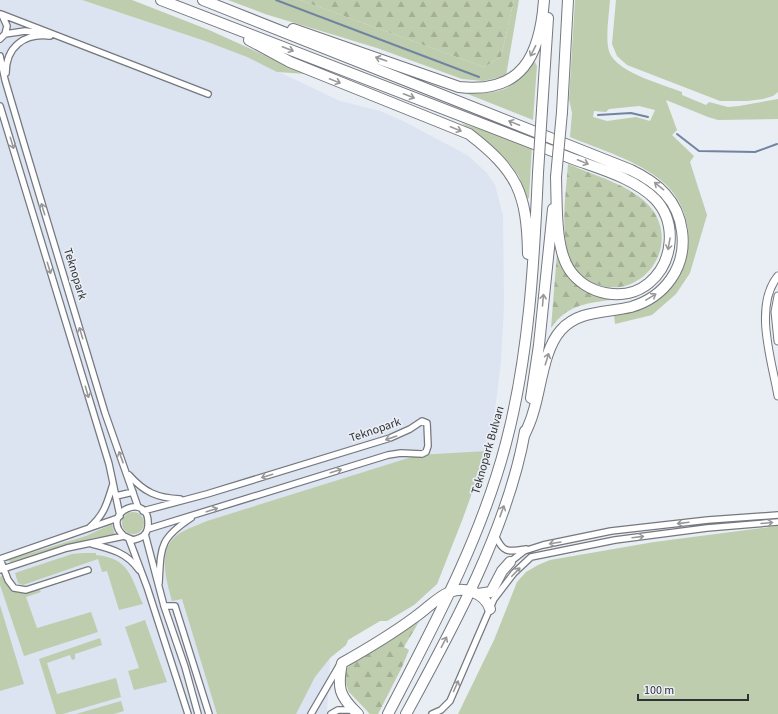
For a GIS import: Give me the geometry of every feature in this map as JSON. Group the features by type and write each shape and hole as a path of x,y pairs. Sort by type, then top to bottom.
{"highway":[{"path":"161,0 573,158 639,187 660,205 667,219 670,236 664,262 656,277 642,288 623,294 606,294 590,288 575,277 569,269 561,250 556,177"},
{"path":"207,1 331,41 459,87 475,89 494,86 509,80 516,76 526,64 538,38 544,0"},
{"name":"Teknopark Bulvarı","path":"388,714 451,591 483,511 506,444 521,373 535,244 549,0"},
{"path":"406,714 473,592 510,487 524,436 539,345 556,177 562,112 568,0"},
{"path":"207,1 631,170 652,181 668,195 676,209 683,237 681,262 674,276 662,290 642,302 632,306 581,316 561,330 552,343 533,414 524,436"},
{"path":"212,20 290,62 468,134 493,152 514,178 527,214 529,304"},
{"path":"358,713 340,691 339,677 342,663 401,628 440,597 451,591 491,592 502,571 510,562"},
{"path":"473,592 487,600 490,609"}],"street":[{"path":"0,13 7,26 5,34 0,39"},
{"name":"Teknopark","path":"0,13 208,94"},
{"name":"Teknopark","path":"5,34 25,31 58,36"},
{"name":"Teknopark","path":"5,80 6,63 9,53 16,44 26,38 38,36 58,36"},
{"name":"Teknopark","path":"0,56 5,80 105,413 133,492 140,509 147,517 147,532 159,589 185,667 198,714"},
{"name":"Teknopark","path":"0,106 114,482 119,517 119,532 127,538 134,540 147,532 197,514 388,455 401,453 422,454 426,452 428,446 427,423 422,421 390,438 186,499 140,509 132,506 121,511 119,517"},
{"path":"778,276 771,284 766,304 765,323 778,396"},
{"path":"778,296 775,312 778,341"},
{"name":"Teknopark","path":"127,473 140,487 152,495 167,499 186,499"},
{"name":"Teknopark","path":"86,530 99,519 104,511 114,482"},
{"path":"116,496 133,492"},
{"name":"Teknopark","path":"159,589 163,544 171,533 197,514"},
{"path":"494,532 504,550 514,551 611,531 708,520 778,515"},
{"name":"Teknopark","path":"0,559 86,530 119,517"},
{"path":"707,528 708,520"},
{"path":"432,714 441,710 450,702 494,599 514,573 531,557 615,540 707,528 778,522"},
{"path":"611,531 615,540"},
{"name":"Teknopark","path":"2,570 67,548 127,538"},
{"name":"Teknopark","path":"127,538 147,587 188,714"},
{"name":"Teknopark","path":"90,544 116,550 128,557 138,570 147,587"},
{"path":"510,562 524,551 534,547"},
{"path":"0,559 2,570 14,588 26,590 88,570"},
{"path":"164,606 175,606 209,714"},
{"path":"311,714 333,674 342,663"},
{"path":"331,714 338,710 358,713"}],"shaded area":[{"path":"0,0 82,0 205,41 247,57 340,101 380,111 403,121 467,155 487,173 495,185 503,216 504,305 501,362 495,410 485,459 437,584 414,605 387,621 380,621 348,640 346,645 330,658 327,714 0,714"}],"green space":[{"path":"82,0 132,0 209,30 306,74 277,72 247,57 205,41"},
{"path":"228,0 300,0 484,67 501,57 514,0 519,0 506,76 483,81 462,79 377,48 265,14"},
{"path":"300,0 514,0 501,57 484,67"},
{"path":"575,0 610,0 607,29 608,47 611,55 627,70 650,81 682,92 682,95 706,105 709,102 728,107 778,99 778,119 718,120 666,100 677,130 672,135 694,156 690,162 707,215 690,273 676,294 652,315 615,324 614,315 640,308 658,298 674,282 682,269 687,254 688,238 687,222 682,207 674,194 653,174 618,156 570,137 572,113 569,99","holes":["639,106 655,110 650,121 636,117 607,121 593,117 594,111 606,112 609,109"]},
{"path":"616,0 778,0 778,92 773,96 763,99 747,101 720,101 627,65 617,56 612,44"},
{"path":"534,60 537,66 533,120 455,89 486,93 502,90 515,82"},
{"path":"461,123 532,146 529,198 525,199 519,177 506,160 492,146"},
{"path":"568,164 624,187 644,200 651,208 660,224 662,241 658,257 650,270 637,281 622,286 606,287 585,278 572,264 566,246 564,222"},
{"path":"557,253 565,268 618,299 589,303 572,309 565,313 551,328"},
{"path":"487,451 437,584 414,605 387,621 380,621 348,640 346,645 330,658 315,677 296,714 217,714 182,599 172,601 168,586 165,569 166,552 168,545 176,536 207,521 418,455"},
{"path":"133,512 141,515 144,523 141,531 133,534 125,531 122,523 125,515"},
{"path":"112,524 115,535 93,538 11,562 8,560 86,536"},
{"path":"778,526 778,714 458,714 494,640 517,582 526,572 550,560 654,542"},
{"path":"96,553 96,555 116,560 123,565 132,578 143,604 119,610 107,571 102,572 98,559 23,585 18,583 15,573 72,554"},
{"path":"3,575 10,587 17,592 26,593 39,589 41,592 26,597 37,628 91,612 98,632 24,656 0,585 0,577"},
{"path":"0,605 24,684 0,691"},
{"path":"145,620 167,682 134,690 128,671 139,668 125,627"},
{"path":"420,620 404,647 409,650 378,714 370,714 349,692 344,679 346,669 356,659"},
{"path":"100,638 102,645 75,654 75,659 72,660 70,655 47,663 57,694 116,678 121,697 63,714 56,714 39,659"},
{"path":"121,701 124,711 114,714 76,714"}],"waterway":[{"path":"276,0 479,77"},
{"path":"598,115 631,113 648,117"},
{"path":"677,134 699,151 755,152 777,144"}]}
